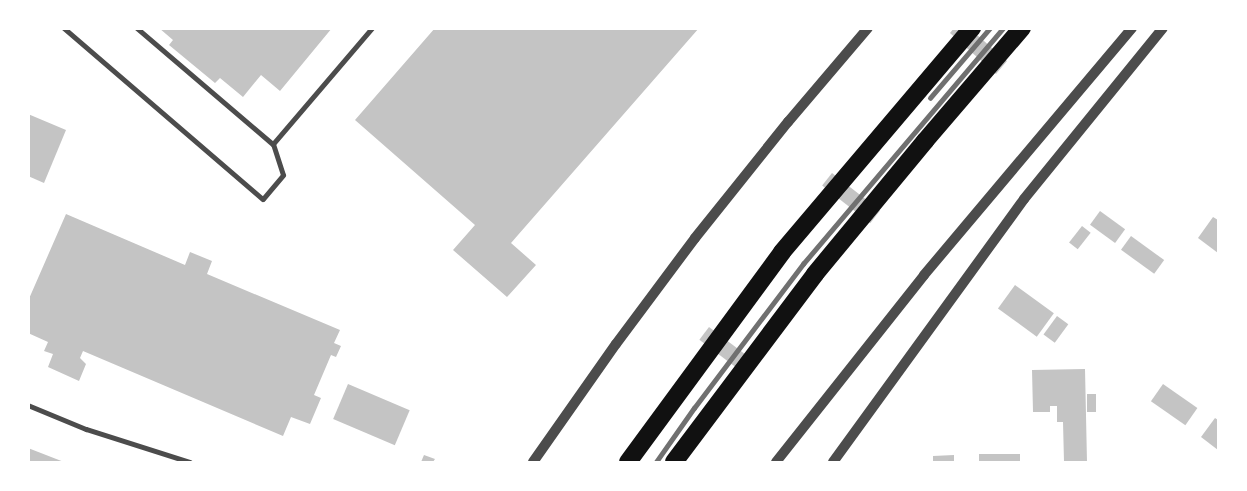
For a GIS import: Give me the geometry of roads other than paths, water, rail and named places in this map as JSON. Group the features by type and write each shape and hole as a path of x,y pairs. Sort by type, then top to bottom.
{"highway":[{"path":"628,462 782,252 972,28"},
{"path":"675,462 815,274 1022,28"}],"street":[{"path":"534,462 616,344 695,238 788,122 868,28"},
{"path":"776,462 924,275 1132,28"},
{"path":"833,462 1024,199 1162,28"}],"lane":[{"path":"64,28 263,199 283,175 273,144 137,28"},
{"path":"273,144 372,28"},
{"path":"28,405 86,429 190,462"}],"railway":[{"path":"930,98 990,28"},
{"path":"656,462 803,264 1003,28"}]}
